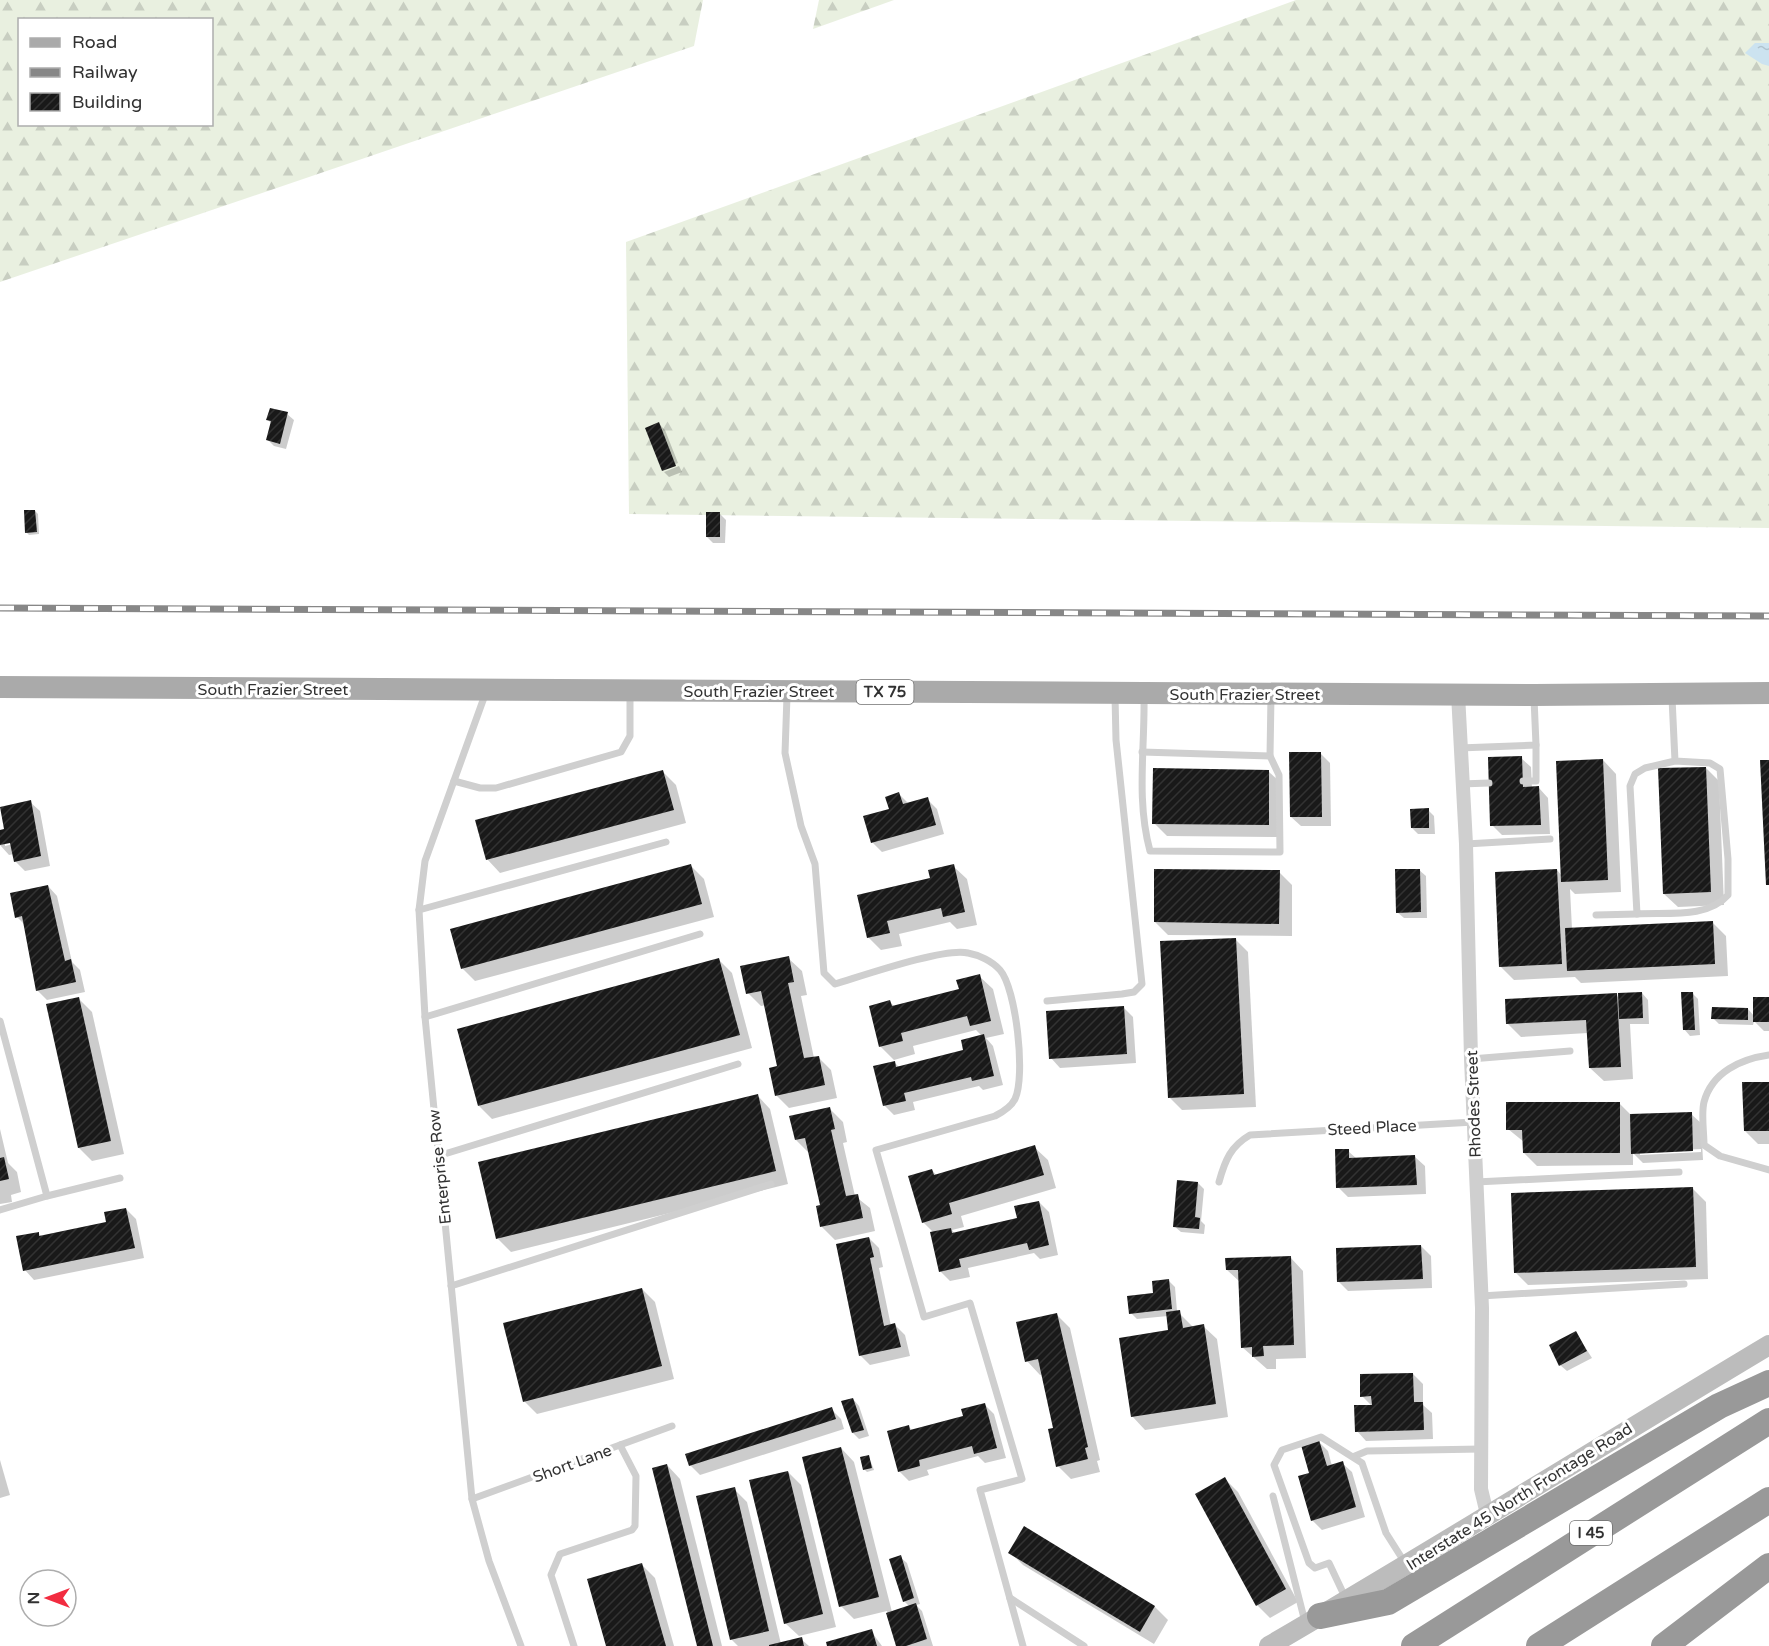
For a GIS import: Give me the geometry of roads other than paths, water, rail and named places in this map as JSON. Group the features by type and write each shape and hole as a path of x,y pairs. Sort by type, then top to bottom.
{"highway":[{"path":"1312,1620 1388,1602 1719,1406 1769,1383"},
{"name":"I 45","path":"1414,1646 1769,1421"},
{"path":"1539,1646 1769,1500"},
{"path":"1664,1646 1769,1566"}],"main road":[{"name":"South Frazier Street","path":"0,687 1672,696 1769,693"},
{"name":"Interstate 45 North Frontage Road","path":"1269,1646 1346,1599 1407,1566 1487,1514 1769,1345"},
{"path":"1671,1646 1769,1582"}],"street":[{"name":"Rhodes Street","path":"1458,694 1459,748 1466,844 1471,1059 1481,1296 1480,1489 1487,1514"}],"lane":[{"name":"Enterprise Row","path":"486,690 425,861 419,910 425,1017 472,1499 489,1561 521,1646"},
{"path":"454,781 480,788 496,788 621,752 630,736 630,690"},
{"path":"788,691 785,753 801,825 815,864 824,973 835,984 957,950 986,959 999,969 1010,987 1019,1061 1018,1089 1015,1100 1007,1110 995,1116 876,1150 924,1317 970,1303 1022,1479 980,1490 1023,1646"},
{"path":"1047,1001 1134,992 1142,984 1116,740 1115,693"},
{"path":"1144,693 1143,752 1140,765 1143,824 1150,851 1280,852 1279,775 1270,756 1271,694"},
{"path":"1523,781 1536,781 1534,695"},
{"path":"1672,696 1675,761"},
{"path":"1459,748 1536,746"},
{"path":"1143,752 1270,756"},
{"path":"1596,915 1637,914 1704,910 1720,904 1728,895 1728,859 1720,769 1710,763 1675,761 1645,768 1635,774 1630,786 1637,914"},
{"path":"1461,784 1489,783"},
{"path":"1466,844 1550,839"},
{"path":"419,910 666,842"},
{"path":"425,1017 699,934"},
{"path":"0,1021 47,1196"},
{"path":"1471,1059 1570,1051"},
{"path":"1769,1055 1748,1058 1720,1074 1704,1102 1704,1145 1720,1156 1769,1170"},
{"path":"438,1156 738,1064"},
{"name":"Steed Place","path":"1219,1182 1224,1161 1236,1143 1251,1135 1270,1132 1474,1122"},
{"path":"1476,1182 1679,1173"},
{"path":"0,1210 120,1178"},
{"path":"451,1286 771,1185"},
{"path":"1481,1296 1684,1284"},
{"name":"Short Lane","path":"472,1499 672,1426"},
{"path":"1346,1599 1329,1563 1315,1568 1309,1563 1274,1465 1282,1450 1321,1437 1362,1463 1386,1533 1407,1566"},
{"path":"574,1646 551,1575 560,1554 632,1530 635,1526 636,1476 620,1445"},
{"path":"1354,1456 1368,1451 1481,1449"},
{"path":"1273,1496 1312,1620"},
{"path":"1010,1598 1084,1646"}],"water":[{"path":"1755,43 1769,43 1769,66 1745,53"}],"railway":[{"path":"0,608 1769,616"}]}
